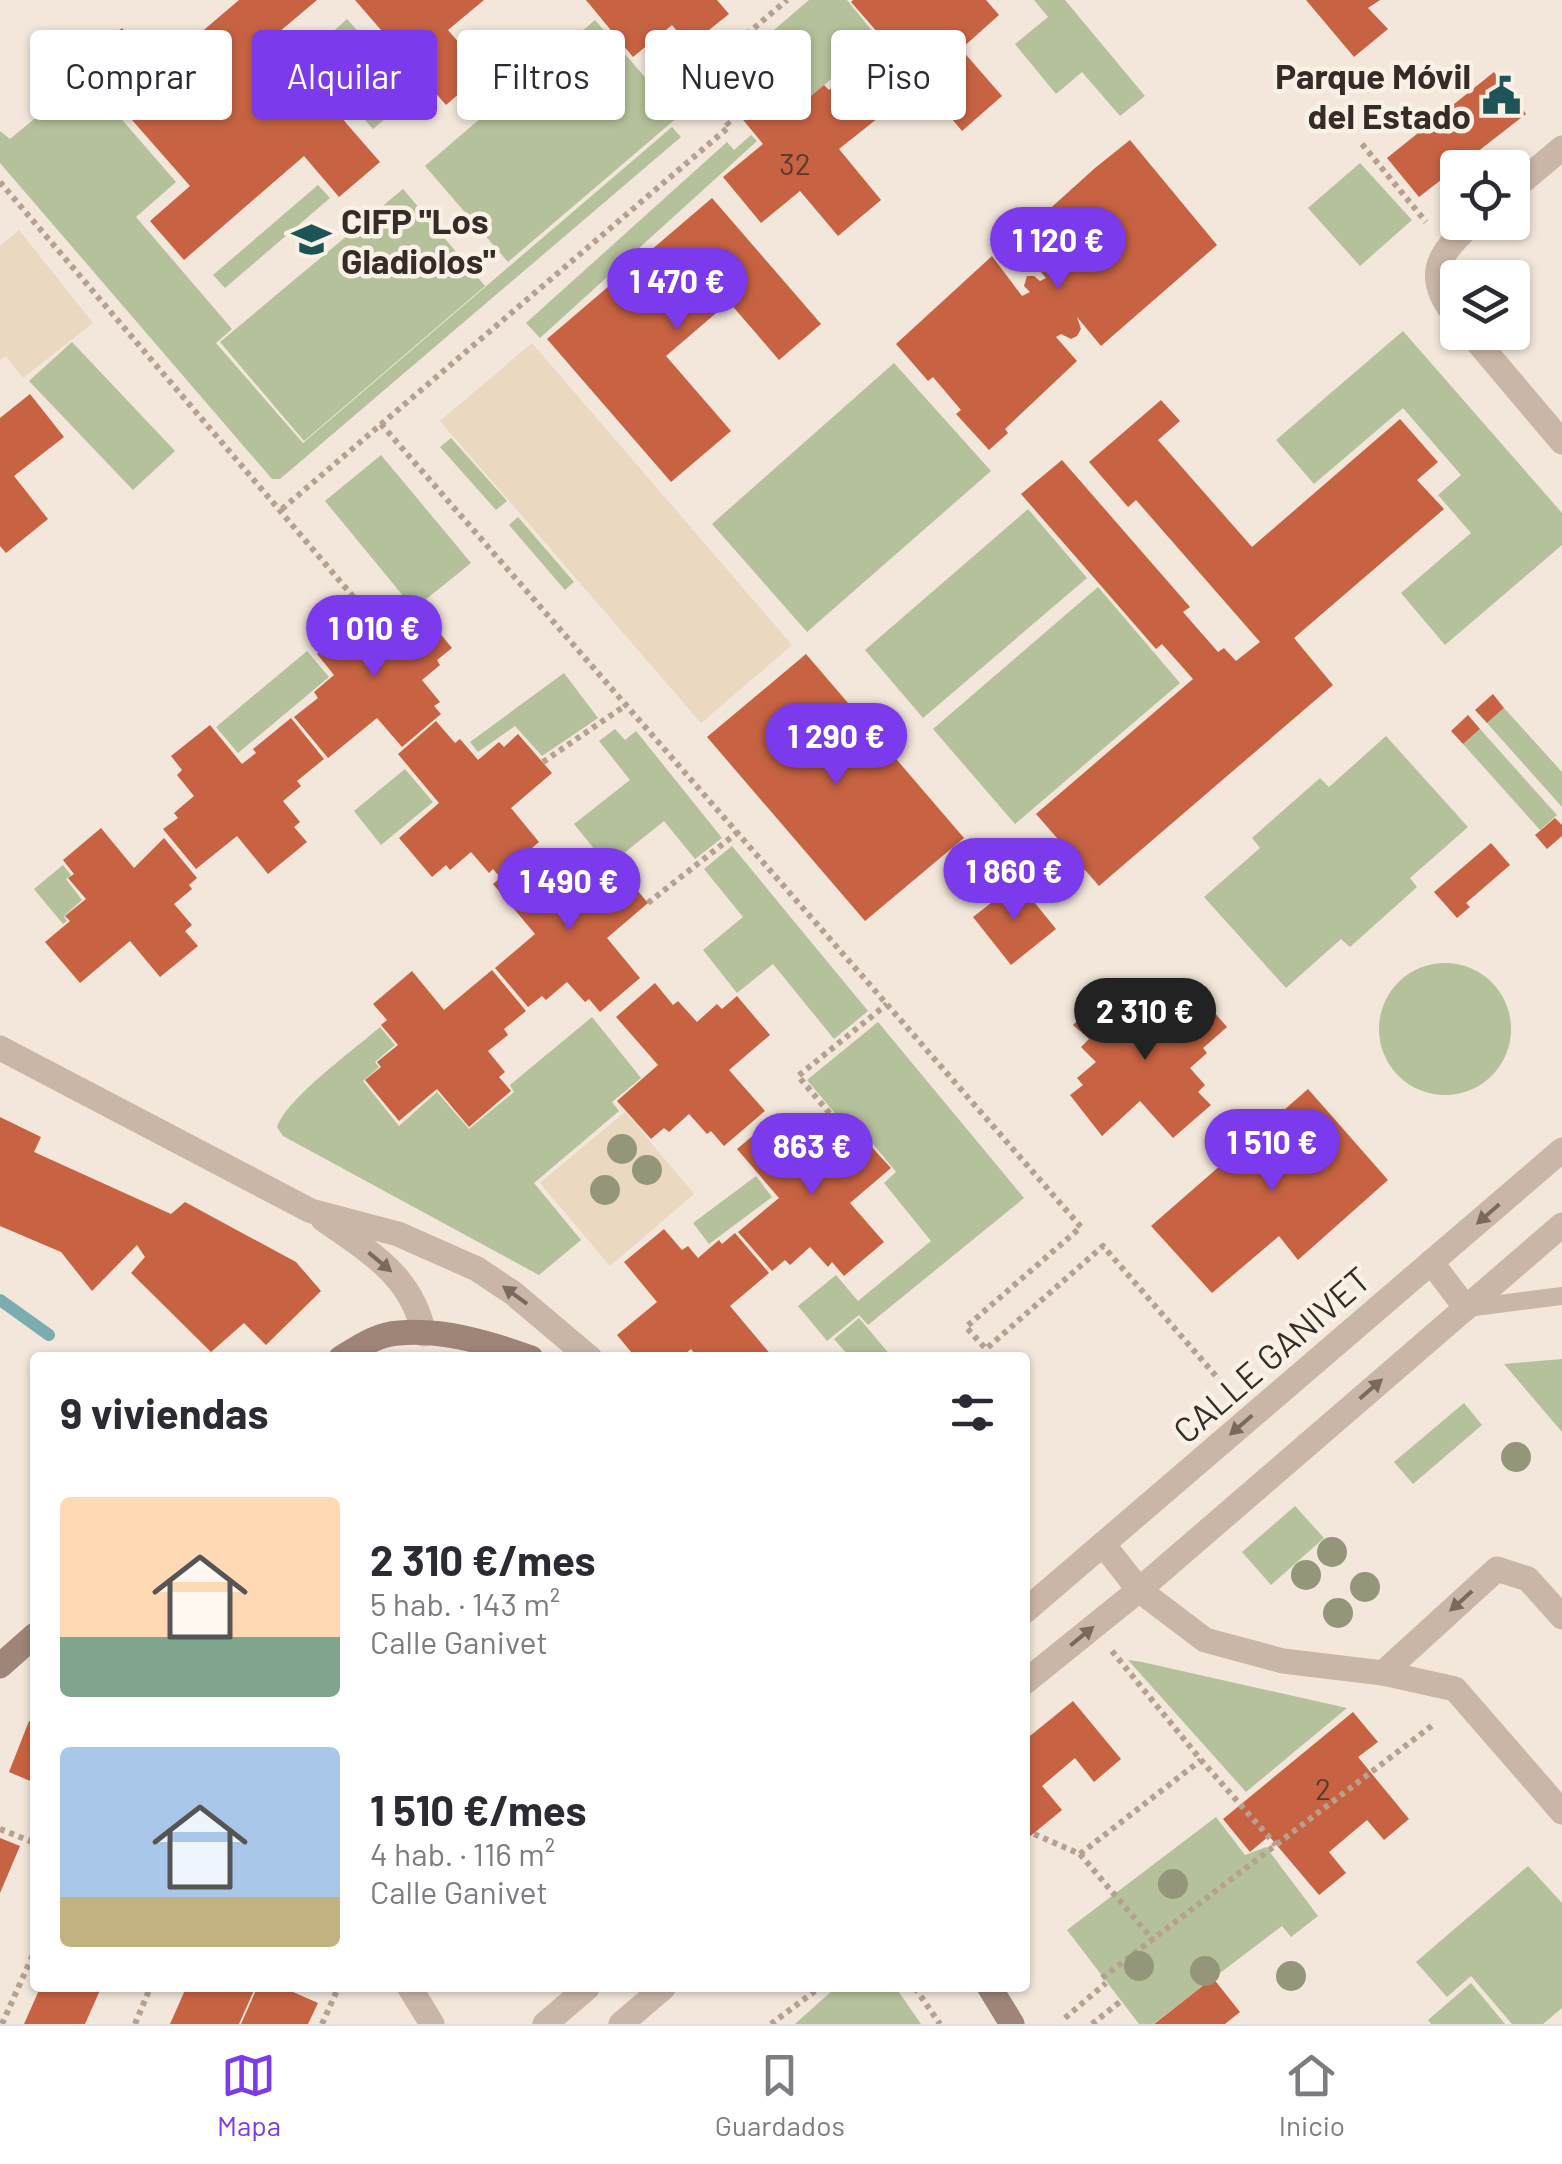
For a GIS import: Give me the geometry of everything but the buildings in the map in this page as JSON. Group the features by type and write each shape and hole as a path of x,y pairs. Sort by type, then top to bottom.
{"main road":[{"path":"351,1352 397,1332 466,1338 511,1352"},
{"path":"0,1666 30,1639"},
{"path":"992,1992 1012,2024"}],"street":[{"path":"1530,175 1562,148"},
{"path":"1440,290 1440,258 1454,240"},
{"path":"1484,350 1562,442"},
{"path":"0,1048 311,1210 384,1264 405,1286 420,1310 424,1334"},
{"name":"CALLE GANIVET","path":"1030,1607 1562,1150"},
{"path":"311,1210 398,1234 477,1269 513,1293 583,1352"},
{"path":"1030,1678 1139,1590 1562,1226"},
{"path":"1431,1262 1466,1308"},
{"path":"1103,1544 1139,1590 1205,1640 1283,1661 1383,1673 1455,1689 1562,1812"},
{"path":"1383,1673 1497,1568 1528,1579 1562,1617"},
{"path":"412,1992 432,2024"},
{"path":"544,2024 581,1992"},
{"path":"621,2024 658,1992"}],"lane":[{"path":"1466,1308 1562,1296"}],"path":[{"path":"282,509 730,126 692,82 787,0"},
{"path":"1362,144 1426,222"},
{"path":"0,182 356,600"},
{"path":"381,424 1082,1228 966,1327 986,1350 1103,1246 1229,1390"},
{"path":"543,762 626,705"},
{"path":"648,903 738,832"},
{"path":"848,1136 798,1076 887,1004"},
{"path":"1112,1650 1200,1760 1276,1845"},
{"path":"1065,2018 1153,1940 1434,1724"},
{"path":"1080,1854 1200,1760"},
{"path":"0,1829 30,1841"},
{"path":"1030,1832 1080,1854 1153,1940"},
{"path":"2,2024 30,1961"},
{"path":"135,2024 148,1992"},
{"path":"322,2024 336,1992"},
{"path":"771,2024 814,1992"},
{"path":"918,1992 940,2024"},
{"path":"1092,2024 1121,2001"}],"green space":[{"path":"809,0 847,0 871,30 831,30 831,79 811,97 811,30 774,30"},
{"path":"1034,0 1065,0 1145,96 1120,116 1082,72 1056,94 1015,44 1048,17"},
{"path":"347,19 357,30 335,30"},
{"path":"595,20 604,30 583,30"},
{"path":"625,54 645,77 645,120 674,120 508,262 425,166 479,120 625,120"},
{"path":"33,120 122,120 176,182 136,217 232,329 216,343 303,443 672,127 681,137 280,479 272,479 0,163 0,131 10,139"},
{"path":"365,120 384,120 373,129"},
{"path":"751,135 757,141 540,338 526,323 727,142 734,150"},
{"path":"1360,163 1412,220 1360,266 1308,208"},
{"path":"318,185 330,198 225,288 213,275"},
{"path":"403,189 485,286 304,441 220,342"},
{"path":"1403,331 1562,513 1562,545 1445,645 1401,593 1471,533 1438,495 1461,475 1403,408 1314,484 1276,440"},
{"path":"72,342 175,451 133,490 29,381"},
{"path":"894,363 991,471 807,632 712,524"},
{"path":"451,438 507,501 496,510 440,447"},
{"path":"381,455 471,563 414,609 325,501"},
{"path":"1028,509 1087,578 923,718 865,650"},
{"path":"518,517 574,582 565,590 509,525"},
{"path":"1098,587 1180,683 1015,824 933,729"},
{"path":"307,651 329,677 238,753 216,727"},
{"path":"564,673 598,718 542,756 515,726 478,752 470,742"},
{"path":"1504,708 1562,772 1562,807 1487,723"},
{"path":"615,729 625,740 636,731 722,838 695,859 664,821 608,866 574,824 630,780 599,741"},
{"path":"1480,729 1557,815 1540,830 1463,744"},
{"path":"1386,736 1468,827 1410,878 1417,887 1350,947 1341,939 1286,988 1204,897 1260,848 1252,838 1320,778 1329,787"},
{"path":"405,769 433,802 381,845 354,811"},
{"path":"732,846 868,1011 834,1039 773,964 737,993 703,950 743,917 704,869"},
{"path":"63,865 71,875 66,879 82,900 64,916 67,921 63,924 34,889"},
{"path":"1445,963 1470,968 1492,982 1506,1004 1511,1029 1506,1054 1492,1076 1470,1090 1445,1095 1420,1090 1398,1076 1384,1054 1379,1029 1384,1004 1398,982 1420,968"},
{"path":"592,1017 641,1078 612,1102 619,1111 534,1183 581,1240 539,1275 283,1136 277,1127 308,1088 380,1027 395,1045 375,1062 379,1067 363,1081 399,1126 437,1092 469,1129 514,1092 510,1085"},
{"path":"878,1022 1024,1198 868,1325 859,1315 827,1341 798,1306 836,1275 858,1301 931,1241 884,1183 896,1172 857,1124 849,1130 807,1080"},
{"path":"756,1176 772,1197 709,1244 693,1223"},
{"path":"859,1318 888,1352 846,1352 834,1339"},
{"path":"1562,1359 1562,1432 1504,1364"},
{"path":"1464,1403 1482,1425 1413,1484 1394,1462"},
{"path":"1295,1506 1324,1538 1271,1585 1242,1552"},
{"path":"1128,1660 1142,1662 1347,1708 1246,1792"},
{"path":"1216,1817 1245,1855 1266,1847 1318,1916 1291,1937 1282,1926 1153,2024 1139,2024 1067,1930"},
{"path":"1528,1866 1562,1903 1562,2008 1543,2024 1512,2024 1471,1976 1447,1997 1416,1962"},
{"path":"1471,1983 1505,2024 1431,2024 1428,2020"},
{"path":"831,1992 899,1992 921,2024 795,2024"}],"shaded area":[{"path":"19,230 93,323 23,378 6,356 0,360 0,246"},
{"path":"532,343 792,645 701,723 440,421"},
{"path":"625,1112 694,1194 610,1266 540,1183"}],"waterway":[{"path":"0,1300 49,1335"}],"place":[{"name":"Parque Móvil del Estado","path":"1501,95"},
{"name":"CIFP \"Los Gladiolos\"","path":"311,240"}]}
